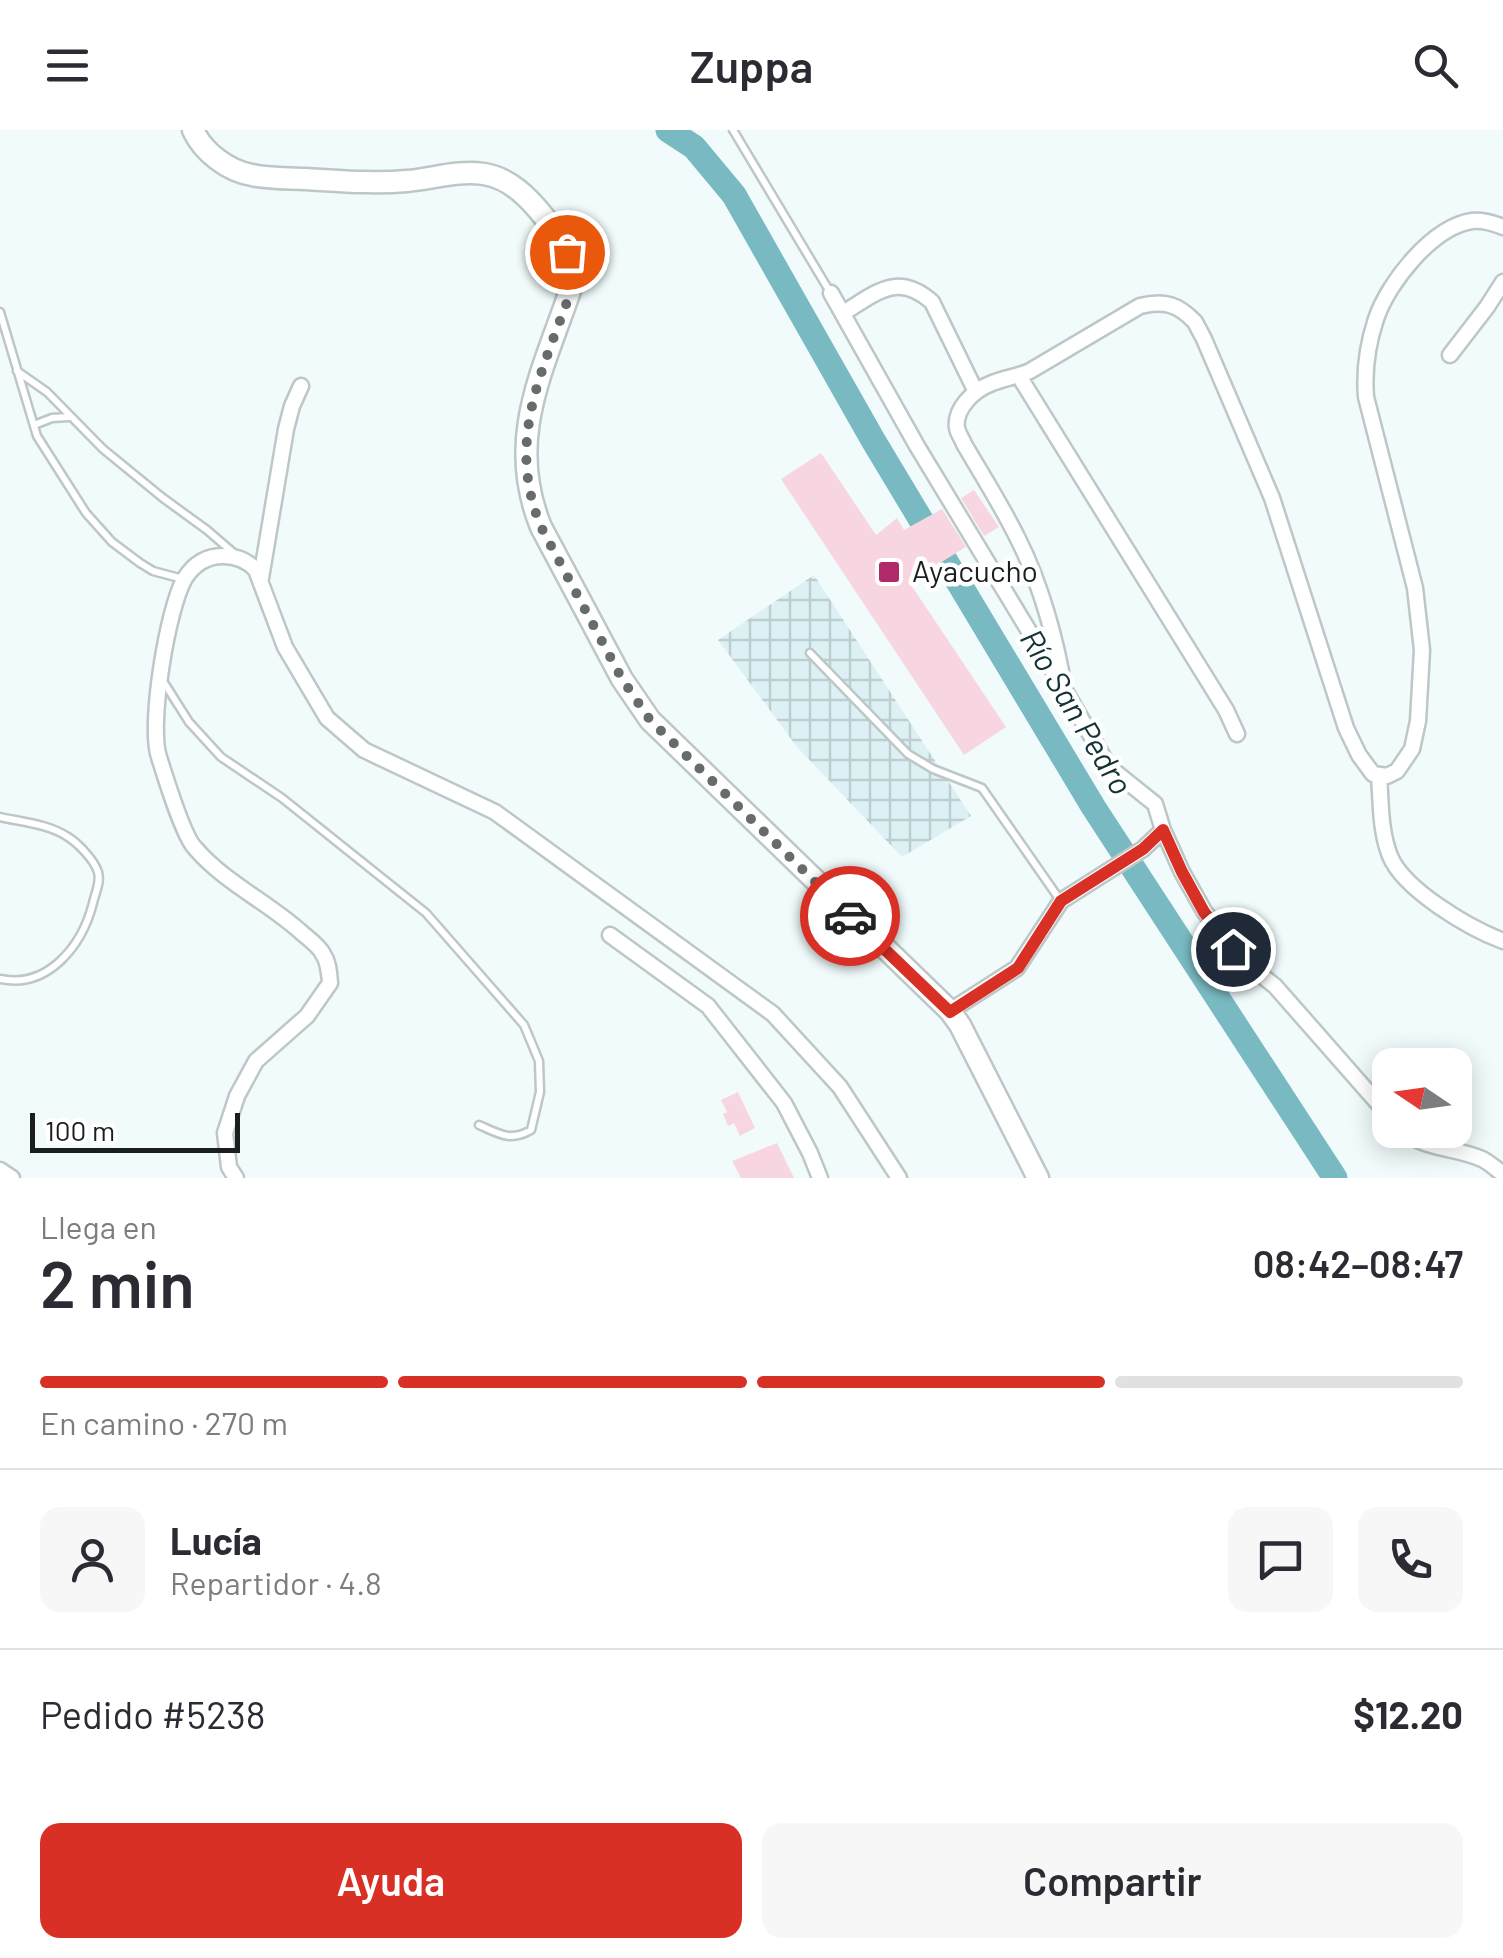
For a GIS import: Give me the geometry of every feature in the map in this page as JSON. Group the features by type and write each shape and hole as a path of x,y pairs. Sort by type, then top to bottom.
{"main road":[{"path":"193,130 198,141 218,161 251,175 408,182 448,174 483,174 504,181 526,196 556,229 573,275 527,424 525,465 530,500 541,527 622,679 650,720 960,1025 1038,1178"}],"street":[{"path":"1064,688 1058,650 1027,560 957,428 958,415 976,392 991,383 1020,376 1140,306 1169,303 1184,310 1204,338 1272,498 1346,728 1367,769 1379,776 1397,771 1412,750 1418,721 1422,650 1415,588 1366,397 1374,322 1393,284 1446,231 1473,221 1503,227"},
{"path":"1450,356 1503,282"},
{"path":"843,314 887,286 923,294 932,302 976,392"},
{"path":"831,293 917,446 1109,767 1155,804 1182,872 1204,912 1246,964 1274,986 1372,1097"},
{"path":"1020,376 1226,710 1237,734"},
{"path":"261,579 286,430 302,386"},
{"path":"236,1178 229,1167 225,1133 237,1096 256,1062 307,1016 330,983 329,967 322,952 289,921 222,876 191,845 156,751 159,676 184,579 201,561 224,556 248,562 261,579 285,648 326,718 364,750 495,812 773,1014 840,1087 899,1178"},
{"path":"1379,776 1384,837 1395,866 1460,919 1503,941"},
{"path":"950,1012 1018,968 1061,901 1143,849 1163,830"},
{"path":"610,935 708,1006 784,1103 820,1178"},
{"path":"1441,1148 1480,1158 1503,1174"},
{"path":"0,1170 12,1178"}],"lane":[{"path":"733,130 831,293"},
{"path":"0,312 37,436 98,528 153,571 184,579"},
{"path":"17,370 48,392 103,449 241,559"},
{"path":"34,425 70,416"},
{"path":"810,653 908,754 933,770 982,788 1061,901"},
{"path":"159,676 189,722 221,757 282,798 426,913 524,1025 538,1060 540,1092 531,1130 510,1138 479,1125"},
{"path":"0,817 69,838 97,869 99,882 90,916 65,959 33,979 0,979"}],"shaded area":[{"path":"814,575 971,816 902,857 797,747 718,640"}],"building":[{"path":"821,453 876,535 897,518 904,530 942,509 966,547 909,582 1006,727 964,755 781,479"},
{"path":"974,490 999,527 984,536 961,498"},
{"path":"738,1092 755,1128 740,1136 734,1123 728,1126 721,1100"},
{"path":"777,1143 794,1178 741,1178 732,1161"}],"waterway":[{"name":"Río San Pedro","path":"668,130 694,147 734,195 873,440 1094,808 1335,1178"}],"way so far":[{"path":"567,252 572,288 527,424 525,465 530,500 541,527 622,679 650,720 850,916"}],"place":[{"name":"Ayacucho","path":"889,572"}],"route":[{"path":"850,916 950,1012 1018,968 1061,901 1143,849 1163,830 1204,912 1233,949"}]}
